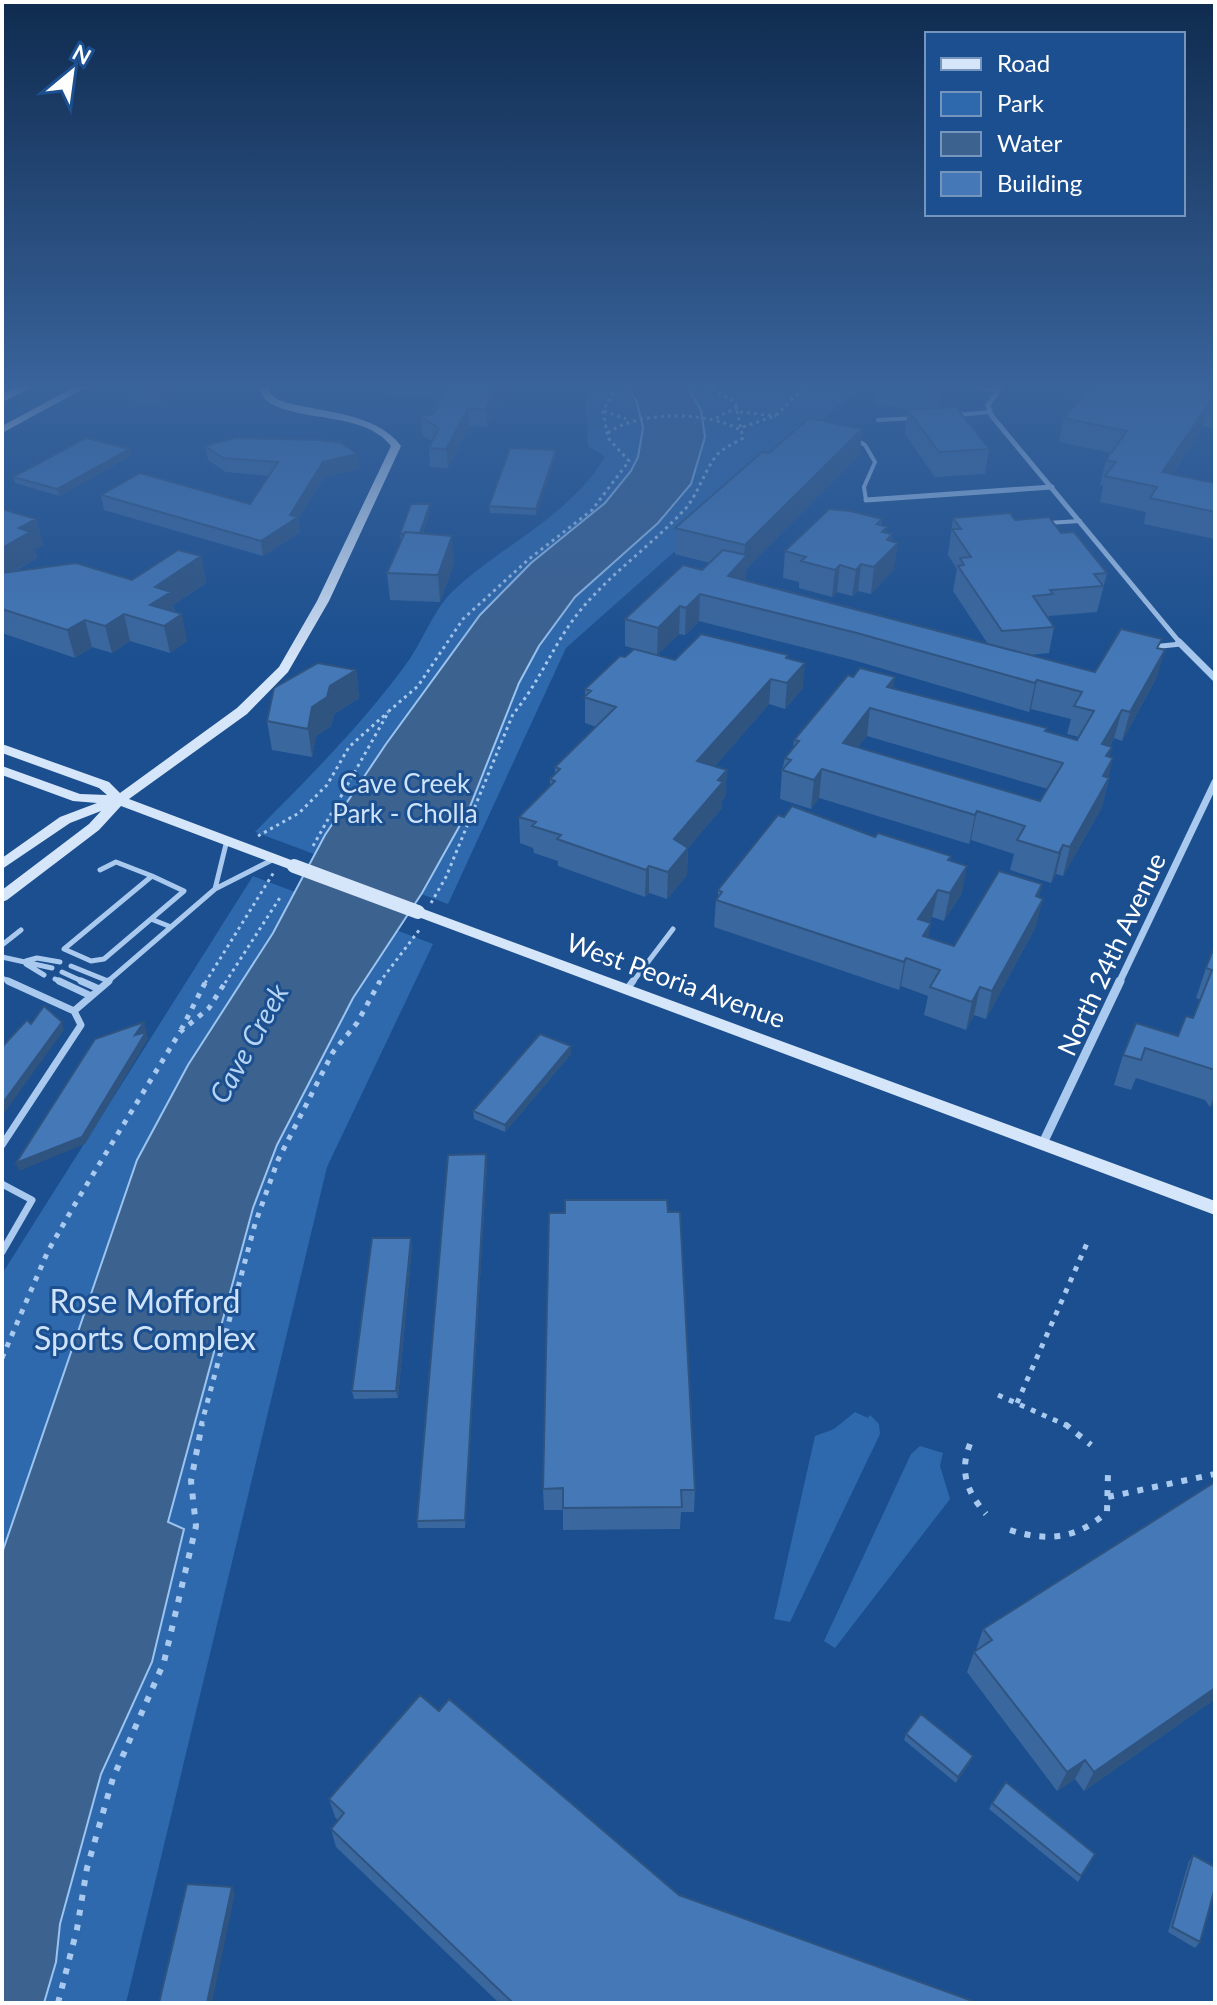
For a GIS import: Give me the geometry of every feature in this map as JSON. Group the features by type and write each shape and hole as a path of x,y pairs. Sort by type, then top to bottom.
{"main road":[{"path":"2,897 94,827 119,800 242,711 284,669 317,613 382,477"},
{"name":"West Peoria Avenue","path":"2,748 104,785 119,800"},
{"name":"West Peoria Avenue","path":"2,770 78,798 119,800 1215,1208"},
{"path":"2,865 65,820 119,800"}],"street":[{"path":"1043,477 1181,644 1215,678"},
{"path":"866,500 1052,487"},
{"name":"North 24th Avenue","path":"1043,1143 1215,782"}],"lane":[{"path":"866,500 864,487 869,477"},
{"path":"1041,524 1080,521"},
{"path":"1138,648 1181,644"},
{"path":"215,889 227,840"},
{"path":"100,870 109,863 122,862 153,875 184,891 98,961 82,959 64,949 153,875"},
{"path":"74,1011 215,889 283,862"},
{"path":"151,919 171,927"},
{"path":"627,990 642,965 673,929"},
{"path":"2,945 21,930"},
{"path":"2,957 52,968"},
{"path":"23,962 37,958 60,962"},
{"path":"23,962 44,975"},
{"path":"71,966 108,981"},
{"path":"62,972 99,989"},
{"path":"2,978 74,1011 81,1025 2,1145"},
{"path":"55,979 91,996"},
{"path":"2,1184 32,1200 2,1252"}],"path":[{"path":"242,846 299,813 327,785 349,747 418,686 445,641 463,619 529,559 592,510 619,477"},
{"path":"434,894 446,877 513,714 530,694 553,647 598,589 686,508 704,477"},
{"path":"313,846 389,711"},
{"path":"2,1358 48,1251 180,1032 196,997 283,862"},
{"path":"180,1032 209,1008 281,896"},
{"path":"58,2003 77,1929 87,1868 113,1778 164,1662 196,1526 191,1481 198,1438 255,1224 278,1160 333,1052 358,1024 390,965 414,942"},
{"path":"1017,1403 1042,1352 1088,1241"},
{"path":"998,1395 1052,1417 1079,1433 1091,1445"},
{"path":"970,1444 963,1460 965,1479 969,1496 986,1514"},
{"path":"1010,1530 1058,1540 1079,1534 1107,1512 1108,1473"},
{"path":"1108,1497 1215,1474"}],"green space":[{"name":"Cave Creek Park - Cholla","path":"759,477 566,648 448,904 255,832 374,706 409,660 451,593 553,514 590,478"},
{"name":"Rose Mofford Sports Complex","path":"253,876 433,944 327,1167 126,2003 2,2003 2,1274"},
{"path":"855,1412 868,1418 870,1415 879,1424 880,1434 790,1622 774,1619 815,1436 834,1429"},
{"path":"920,1446 943,1453 940,1466 950,1499 835,1648 824,1641 911,1454"}],"water":[{"name":"Cave Creek","path":"626,477 693,477 691,484 658,523 575,597 539,646 519,683 469,809 422,893 353,998 277,1145 253,1208 168,1522 184,1529 152,1662 101,1774 60,1924 56,1962 44,2003 2,2003 2,1553 137,1160 188,1065 273,933 325,835 386,744 480,615 531,563 605,503"}],"building":[{"path":"14,477 79,477 57,489"},
{"path":"134,477 153,477 250,504 268,477 314,477 290,515 298,517 261,541 101,495"},
{"path":"500,477 547,477 536,509 489,506"},
{"path":"734,477 814,477 745,545 675,528"},
{"path":"1108,477 1184,477 1215,483 1215,512 1150,498 1157,487"},
{"path":"411,504 430,504 420,533 400,534"},
{"path":"2,509 36,519 19,528 30,532 2,548"},
{"path":"829,509 882,519 877,524 887,527 882,532 892,534 887,540 898,543 874,567 861,564 856,570 840,565 835,570 801,561 806,557 785,551"},
{"path":"1010,513 1015,520 1049,517 1061,533 1074,532 1107,573 1094,574 1103,586 1050,590 1053,594 1033,596 1054,627 1002,631 958,566 964,565 960,558 971,557 952,529 961,529 953,518"},
{"path":"405,532 452,536 438,575 387,573"},
{"path":"178,550 201,556 155,587 171,592 150,605 182,614 164,626 124,614 105,626 85,620 67,630 2,609 2,573 76,563 132,580"},
{"path":"723,550 747,555 728,576 1095,672 1121,629 1162,639 1157,648 1165,650 1130,712 1122,710 1102,744 1112,747 1106,756 1113,758 1103,776 1109,778 1070,847 1063,845 1059,853 1017,840 1025,826 977,811 975,815 822,769 814,780 782,770 791,760 785,758 799,741 794,740 848,675 853,677 860,668 895,677 887,687 1047,728 1045,731 1077,740 1094,711 1074,706 1082,692 1037,680 1035,683 857,633 700,594 686,608 680,606 658,628 625,619 683,565 702,570","holes":["870,708 1063,763 1040,801 843,743"]},
{"path":"701,634 788,655 786,658 805,663 787,683 771,679 697,761 727,770 718,780 723,782 674,839 688,848 668,872 649,866 646,870 557,839 561,835 532,826 536,822 519,817 555,781 550,779 560,769 555,767 616,707 584,697 591,691 585,689 620,656 625,657 634,649 675,660"},
{"path":"318,663 356,670 330,686 327,697 312,707 308,729 267,721 274,688"},
{"path":"792,806 875,837 878,833 951,856 948,860 967,866 950,893 938,890 918,919 931,923 923,936 954,946 999,871 1042,884 1036,896 1043,899 992,991 980,987 972,1002 930,987 940,970 906,958 904,962 716,900 722,892 718,890 778,815 784,817"},
{"path":"1213,950 1215,1070 1145,1048 1141,1060 1123,1055 1136,1023 1178,1036 1186,1016 1193,1018 1212,970 1206,968"},
{"path":"44,1006 62,1022 2,1104 2,1047 27,1020 31,1024"},
{"path":"144,1022 135,1035 146,1032 82,1137 16,1163 95,1039"},
{"path":"540,1034 571,1046 505,1125 473,1111"},
{"path":"486,1154 465,1520 417,1521 448,1155"},
{"path":"565,1200 667,1200 668,1212 680,1212 695,1490 681,1490 682,1507 563,1508 563,1488 543,1489 549,1213 565,1213"},
{"path":"372,1238 411,1238 396,1391 352,1391"},
{"path":"1215,1482 1215,1688 1094,1772 1085,1760 1067,1772 974,1652 992,1640 983,1629"},
{"path":"420,1695 439,1711 449,1699 679,1895 978,2003 513,2003 331,1829 344,1813 329,1799"},
{"path":"921,1714 973,1756 958,1777 906,1734"},
{"path":"1006,1782 1095,1854 1081,1876 992,1803"},
{"path":"1193,1855 1215,1867 1215,1888 1200,1942 1172,1927"},
{"path":"187,1884 232,1887 207,2003 159,2003"}]}
